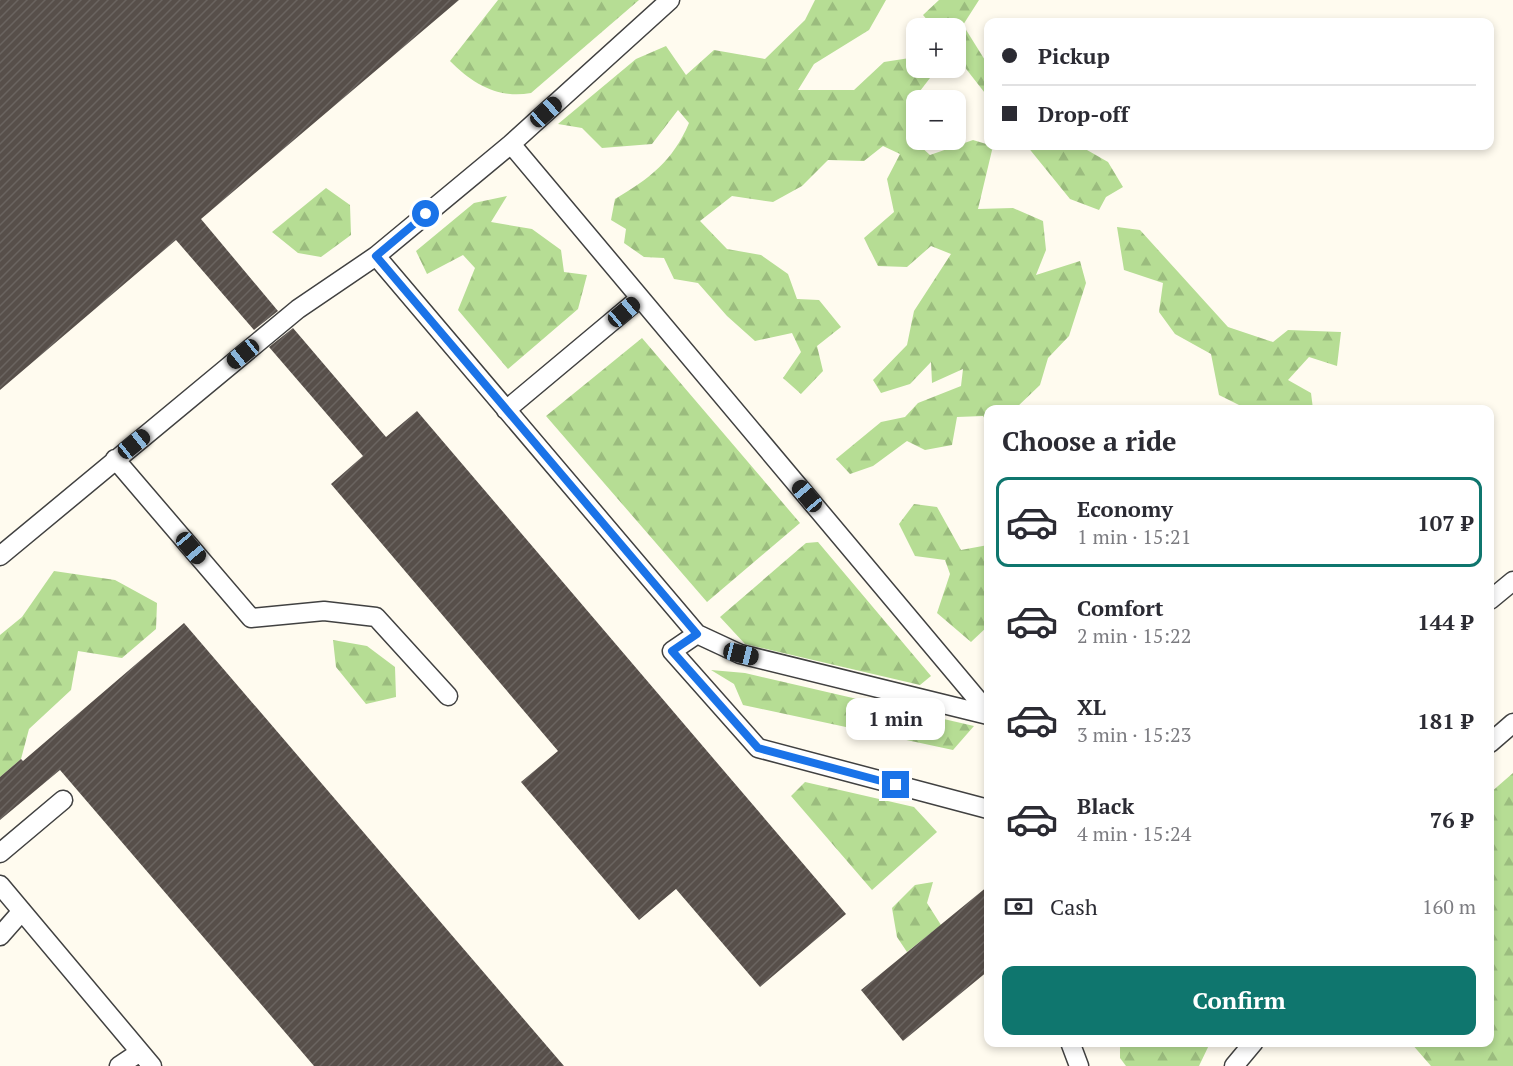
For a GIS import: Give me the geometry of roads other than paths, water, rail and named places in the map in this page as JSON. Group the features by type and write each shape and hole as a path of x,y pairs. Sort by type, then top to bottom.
{"lane":[{"path":"0,556 298,309 376,256 511,144 670,0"},
{"path":"511,144 984,708"},
{"path":"376,256 697,634 741,654 984,712"},
{"path":"506,410 640,298"},
{"path":"115,459 251,618 324,611 376,617 448,696"},
{"path":"1494,597 1513,581"},
{"path":"697,634 672,651 758,748 984,808"},
{"path":"1494,740 1513,723"},
{"path":"0,853 63,800"},
{"path":"0,885 152,1066"},
{"path":"0,936 22,912"},
{"path":"1072,1047 1079,1066"},
{"path":"1234,1066 1250,1047"},
{"path":"119,1066 140,1052"}]}
